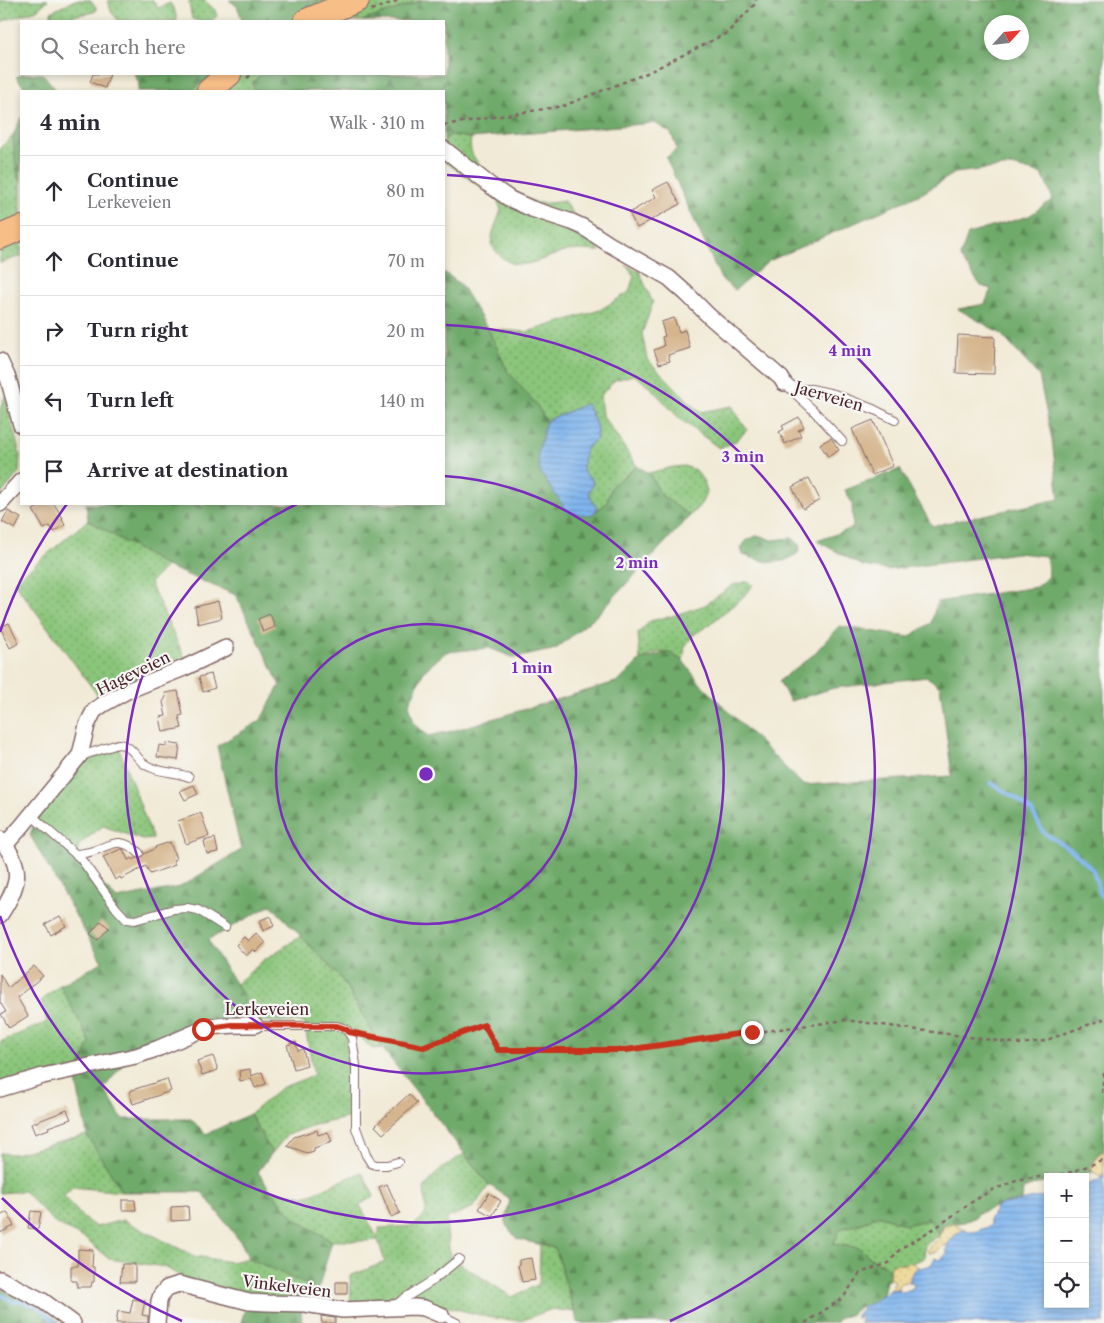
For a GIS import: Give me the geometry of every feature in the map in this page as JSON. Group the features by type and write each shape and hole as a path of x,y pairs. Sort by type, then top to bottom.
{"main road":[{"path":"308,20 357,0"},
{"path":"209,90 228,75"},
{"path":"0,237 20,228"}],"street":[{"path":"445,150 510,199 532,210 583,227 668,278 781,378 784,383"},
{"path":"0,361 8,378 20,421"},
{"path":"0,504 20,482"},
{"name":"Hageveien","path":"2,842 31,815 80,755 87,725 94,712 102,705 127,691 184,668 226,648"},
{"path":"0,915 16,886 17,876 13,858 2,842"},
{"name":"Lerkeveien","path":"0,1089 43,1076 136,1056 210,1027 255,1025"},
{"path":"0,1279 43,1301 73,1323"},
{"name":"Vinkelveien","path":"157,1323 161,1295 167,1288 179,1284 249,1302 306,1304 342,1310 424,1308 441,1315"}],"lane":[{"name":"Jaerveien","path":"784,383 834,394 895,420"},
{"name":"Jaerveien","path":"784,383 842,441"},
{"path":"80,755 122,743 143,763 155,770 189,777"},
{"path":"31,815 77,854 116,908 126,918 135,920 174,909 187,908 198,910 226,927"},
{"path":"77,854 90,852 116,843 125,843 138,853"},
{"name":"Lerkeveien","path":"255,1025 337,1026 349,1032"},
{"path":"349,1032 353,1042 356,1065 356,1128 368,1160 376,1165 398,1162"},
{"path":"393,1308 432,1281 459,1259"},
{"path":"441,1315 457,1323"}],"path":[{"path":"445,125 563,106 647,73 727,33 755,4 756,0"},
{"path":"349,1032 424,1047 484,1025 498,1050 626,1050 846,1020 1020,1044 1044,1041 1104,1019"},
{"path":"1104,1073 1102,1093 1104,1094"},
{"path":"805,1323 843,1298 860,1274 889,1263 900,1249 938,1226 978,1198 1016,1181 1065,1174 1104,1158"}],"green space":[{"path":"0,0 48,0 37,10 0,22"},
{"path":"75,0 90,0 96,7 96,11 91,13 62,20 51,17 51,12"},
{"path":"108,0 153,0 158,8 170,3 175,11 177,20 118,20 111,12"},
{"path":"190,0 204,0 215,10 217,16 213,20 192,19"},
{"path":"229,0 322,0 292,20 242,20 237,6"},
{"path":"322,0 424,0 365,20 292,20"},
{"path":"424,0 1104,0 1104,1151 1100,1152 1091,1167 1093,1172 1044,1173 1044,1181 1023,1189 1022,1200 978,1213 976,1217 964,1222 945,1225 939,1236 930,1219 906,1225 878,1215 863,1223 840,1229 833,1244 860,1248 871,1259 885,1266 889,1271 890,1279 886,1281 883,1294 879,1298 870,1304 859,1307 850,1315 841,1317 835,1323 578,1323 555,1248 517,1239 505,1224 510,1199 489,1185 382,1048 341,978 271,905 208,940 245,999 241,1021 208,1022 137,1047 104,1088 122,1119 191,1119 206,1134 250,1114 272,1153 258,1172 271,1191 295,1219 332,1241 318,1290 248,1258 242,1244 202,1192 122,1192 87,1135 76,1081 90,1042 60,985 102,962 30,835 34,823 76,858 117,899 180,887 241,850 217,746 260,721 280,685 236,595 166,566 88,520 86,505 445,505 445,273 461,285 488,329 508,372 536,404 546,421 538,455 592,514 606,504 612,486 637,466 649,473 662,496 690,516 597,615 556,649 515,658 489,648 446,652 424,671 409,704 414,723 428,736 452,731 619,681 640,660 668,652 683,661 699,682 803,785 952,776 940,686 927,677 834,688 790,701 779,681 813,655 839,626 909,637 931,623 937,602 1036,587 1049,576 1046,556 1017,553 888,570 863,566 817,541 853,528 852,503 845,490 900,469 932,526 1059,499 1052,440 1039,376 1000,333 958,309 985,304 991,289 981,286 960,257 968,234 1029,216 1053,199 1042,174 1012,166 955,173 923,193 769,261 735,290 721,279 666,158 677,149 671,133 655,123 471,138 450,135 445,139 445,90 255,90 252,83 261,75 445,75 445,20 365,20"},
{"path":"20,75 44,75 56,90 26,90 16,77"},
{"path":"135,75 212,75 191,90 138,90 139,83"},
{"path":"212,75 261,75 252,83 255,90 191,90"},
{"path":"20,120 19,180 16,166 13,136"},
{"path":"450,135 471,138 470,146 479,164 504,186 523,197 540,203 564,201 600,251 568,251 526,264 508,262 491,244 501,210 497,199 445,162 445,139"},
{"path":"13,136 16,166 20,180 20,256 0,263 0,148"},
{"path":"626,265 639,271 653,303 642,333 647,359 700,412 732,406 747,430 735,442 719,448 680,419 649,386 634,375 615,380 600,396 602,415 637,466 612,486 606,504 597,510 589,493 593,484 591,478 584,473 583,469 586,448 597,436 595,421 588,407 586,404 546,421 536,404 508,372 488,329 527,332 600,310 629,292 634,276"},
{"path":"5,396 20,455 19,472 0,496 0,409"},
{"path":"684,466 696,470 704,482 707,492 701,504 690,516 662,496 649,473"},
{"path":"88,520 166,566 150,583 186,661 99,697 14,582"},
{"path":"756,536 762,536 771,540 792,538 799,544 800,551 780,562 758,560 743,555 741,548 746,541"},
{"path":"749,581 753,585 742,598 709,625 693,635 685,647 683,661 662,652 640,660 638,633 650,621 705,605 733,585"},
{"path":"119,748 153,839 143,840 103,826 79,845 76,858 34,823 77,765"},
{"path":"301,936 341,978 382,1048 372,1049 354,1030 346,1039 351,1117 315,1125 287,1135 272,1153 250,1114 281,1088 314,1075 304,1022 241,1021 236,984 265,959"},
{"path":"60,985 90,1042 80,1067 0,1084 0,1042 47,1022 41,1000"},
{"path":"87,1135 122,1192 72,1187 64,1196 83,1218 96,1227 123,1220 194,1256 231,1262 248,1258 318,1290 305,1293 301,1307 188,1281 165,1267 109,1259 84,1238 55,1223 24,1191 0,1193 0,1153 15,1154"},
{"path":"464,1154 489,1185 474,1207 447,1218 450,1257 512,1297 539,1284 540,1244 555,1248 574,1312 552,1309 521,1321 487,1317 422,1300 394,1301 351,1307 350,1276 385,1262 378,1240 332,1241 295,1219 271,1191 306,1196 362,1172 374,1196 360,1205 376,1235 379,1234 379,1228 412,1226 421,1220 426,1213 424,1188 438,1171"},
{"path":"878,1215 906,1225 930,1219 939,1236 926,1244 924,1250 925,1257 904,1266 891,1265 889,1271 860,1248 833,1244 840,1229 863,1223"},
{"path":"0,1289 33,1302 60,1323 0,1323"},
{"path":"249,1296 301,1307 302,1323 241,1323"}],"sand":[{"path":"1104,1151 1104,1174 1100,1177 1093,1172 1091,1167 1101,1152"},
{"path":"955,1223 964,1229 954,1236 947,1245 938,1251 929,1253 927,1251 930,1246 939,1240 945,1225"},
{"path":"908,1262 918,1267 912,1273 910,1282 903,1282 898,1286 898,1289 889,1290 895,1282 889,1277 891,1265 898,1263 904,1265"}],"water":[{"path":"586,404 595,421 597,431 595,440 586,448 583,465 584,473 591,478 593,484 589,493 597,510 591,515 568,513 540,472 538,455 546,421"},
{"path":"1104,1174 1104,1323 859,1323 861,1321 860,1316 856,1318 862,1307 886,1294 889,1290 898,1289 904,1292 913,1288 914,1284 910,1282 910,1277 918,1267 931,1265 935,1258 940,1260 947,1254 947,1245 954,1236 964,1229 975,1232 988,1227 991,1224 989,1220 998,1206 1044,1196 1044,1308 1089,1308 1089,1184 1099,1180"}],"building":[{"path":"93,75 110,75 105,88 90,82"},
{"path":"668,182 680,204 637,228 629,213 656,197 652,190"},
{"path":"674,318 679,332 685,330 690,348 668,355 670,361 659,364 654,350 664,346 662,337 665,336 661,322"},
{"path":"958,335 995,337 994,374 956,373"},
{"path":"799,417 804,427 798,430 801,436 785,444 779,432 784,429 782,426"},
{"path":"873,420 893,466 872,475 852,429"},
{"path":"831,438 839,450 828,457 820,444"},
{"path":"809,478 820,500 803,509 792,487"},
{"path":"37,505 55,505 65,525 54,532 50,526 44,529 33,510 38,507"},
{"path":"8,511 21,518 15,529 2,522"},
{"path":"218,601 222,618 198,624 195,607"},
{"path":"270,614 275,627 263,632 258,619"},
{"path":"9,623 19,643 10,648 0,627"},
{"path":"211,674 215,688 203,692 199,677"},
{"path":"178,691 183,715 179,716 182,728 163,732 160,717 166,716 163,702 166,697 165,693"},
{"path":"166,743 180,745 178,760 157,757 159,745 167,746"},
{"path":"194,785 198,794 185,800 180,791"},
{"path":"201,813 209,836 186,844 178,821"},
{"path":"215,838 218,852 207,854 204,841"},
{"path":"170,842 176,859 173,860 175,865 150,874 146,866 121,879 120,877 115,880 103,857 123,849 128,860 132,858 133,860 140,858 155,847"},
{"path":"60,916 66,926 51,935 45,924"},
{"path":"270,916 274,926 263,931 259,921"},
{"path":"101,921 109,928 98,940 90,934"},
{"path":"256,933 265,943 256,952 253,949 246,956 236,945 244,937 248,941"},
{"path":"34,966 43,976 17,997 28,1016 9,1028 1,1014 6,1012 0,1002 0,974 8,988"},
{"path":"296,1042 298,1051 303,1049 307,1065 294,1069 287,1045"},
{"path":"213,1056 218,1070 202,1075 197,1061"},
{"path":"250,1069 251,1076 262,1072 266,1084 255,1088 251,1078 240,1081 239,1071"},
{"path":"167,1079 171,1091 133,1104 129,1092"},
{"path":"409,1094 417,1103 383,1134 375,1126"},
{"path":"67,1110 71,1119 35,1134 31,1124"},
{"path":"317,1130 318,1135 328,1132 332,1142 314,1148 314,1151 307,1153 287,1146 294,1137"},
{"path":"387,1184 400,1213 391,1217 379,1187"},
{"path":"489,1193 501,1201 492,1216 479,1209"},
{"path":"122,1200 135,1200 136,1210 122,1210"},
{"path":"188,1206 189,1220 171,1221 171,1207"},
{"path":"31,1211 41,1212 38,1229 28,1228"},
{"path":"7,1212 14,1226 0,1233 0,1216"},
{"path":"78,1249 93,1250 92,1267 94,1267 94,1282 92,1282 91,1287 77,1287 77,1281 71,1281 71,1266 78,1266"},
{"path":"531,1258 535,1280 522,1282 518,1265 519,1260"},
{"path":"122,1264 135,1264 135,1282 120,1282"},
{"path":"336,1282 347,1282 347,1294 336,1294"},
{"path":"133,1299 145,1301 142,1315 148,1316 148,1323 116,1323 118,1311 130,1313"},
{"path":"321,1316 335,1318 335,1323 322,1323"}],"waterway":[{"path":"991,783 1017,799 1032,812 1044,833 1073,851 1093,870 1099,891 1104,900"},
{"path":"0,1294 14,1302 22,1300 27,1304 37,1306 55,1323"}],"route":[{"path":"203,1029 231,1025 337,1026 349,1032 424,1047 484,1025 498,1050 626,1050 752,1032"}]}
